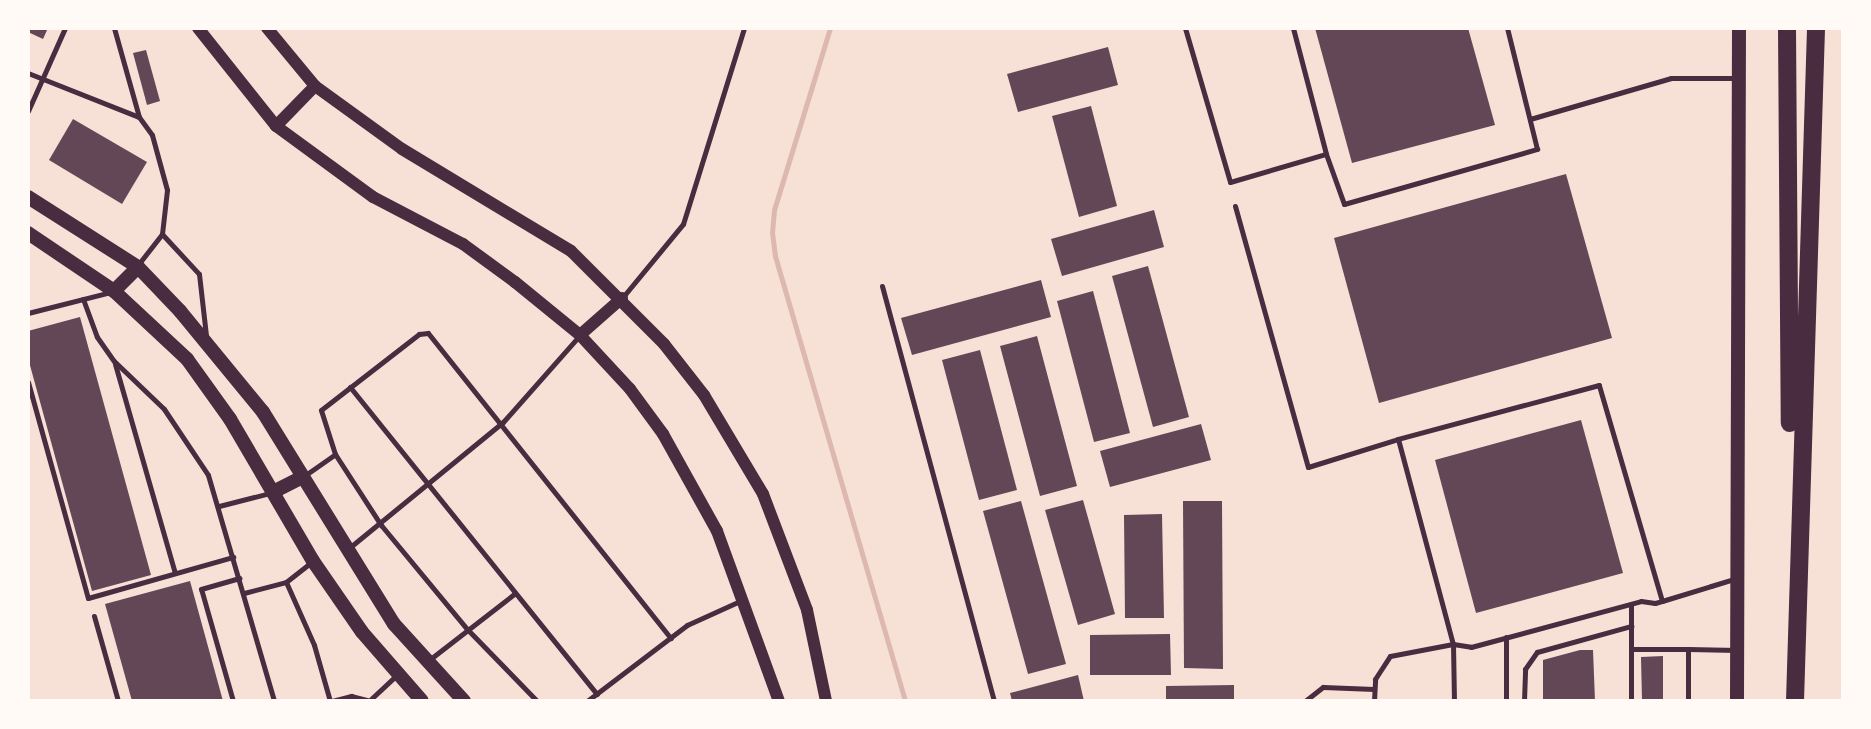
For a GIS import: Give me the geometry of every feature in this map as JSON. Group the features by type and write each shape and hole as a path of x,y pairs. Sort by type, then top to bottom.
{"highway":[{"path":"1787,28 1789,418 1799,489"},
{"path":"1795,701 1799,489 1816,28"}],"main road":[{"path":"1738,701 1739,28"},
{"path":"28,197 138,267 206,342 263,412 301,478 394,624 464,701"},
{"path":"28,233 114,291 187,359 230,419 313,561 397,675 422,701"},
{"path":"114,291 138,267"},
{"path":"273,492 301,478"}],"street":[{"path":"198,28 276,127 373,197 463,244 580,335 630,389 663,434 717,531 779,701"},
{"path":"267,28 314,86 402,149 571,251 622,298 704,395 763,495 807,610 826,701"},
{"path":"276,127 314,86"},
{"path":"580,335 622,298"}],"lane":[{"path":"28,111 65,28"},
{"path":"114,28 139,117 152,135 167,190 162,234 138,267"},
{"path":"622,298 683,224 744,28"},
{"path":"1185,28 1230,181 1326,154"},
{"path":"1293,28 1326,154 1344,204 1536,149 1507,28"},
{"path":"28,73 139,117"},
{"path":"1530,119 1671,78 1739,78"},
{"path":"1235,206 1308,467 1398,439 1599,385 1662,601"},
{"path":"162,234 199,274 206,342"},
{"path":"882,286 994,701"},
{"path":"28,313 114,291"},
{"path":"83,299 97,337 114,361 164,409 193,449 219,506 274,701"},
{"path":"537,701 467,630 381,525 335,454 319,414 419,334 428,333 503,422 671,638"},
{"path":"346,550 381,525 503,422 580,335"},
{"path":"114,361 175,573"},
{"path":"28,382 88,598 233,557"},
{"path":"350,387 426,487 597,694"},
{"path":"1398,439 1453,644 1454,701"},
{"path":"301,478 335,454"},
{"path":"219,506 273,492"},
{"path":"244,593 286,582 313,561"},
{"path":"233,701 201,589 239,578"},
{"path":"1374,701 1375,679 1390,656 1453,644 1471,647 1631,604 1662,601 1737,578"},
{"path":"286,582 314,645 331,701 351,696 371,700 397,675"},
{"path":"426,662 514,594"},
{"path":"587,701 699,619 744,600"},
{"path":"1631,604 1631,701"},
{"path":"94,616 118,701"},
{"path":"1524,701 1525,669 1538,652 1631,626"},
{"path":"1506,637 1506,701"},
{"path":"1631,649 1737,650"},
{"path":"1688,649 1688,701"},
{"path":"1305,701 1323,687 1374,689"}],"building":[{"path":"28,28 48,28 43,39 28,32"},
{"path":"1315,28 1468,28 1495,125 1352,163"},
{"path":"1108,47 1118,85 1018,112 1007,74"},
{"path":"146,50 160,101 147,105 133,53"},
{"path":"1091,106 1117,206 1079,217 1052,116"},
{"path":"73,119 147,162 122,204 49,160"},
{"path":"1566,174 1612,338 1379,403 1334,238"},
{"path":"1154,210 1164,247 1062,276 1051,239"},
{"path":"1148,266 1189,417 1153,427 1112,276"},
{"path":"1041,280 1051,317 912,355 901,318"},
{"path":"1093,291 1130,433 1094,442 1057,301"},
{"path":"80,317 151,575 92,591 28,358 28,331"},
{"path":"1037,336 1077,486 1040,496 1000,346"},
{"path":"980,350 1017,490 979,500 942,360"},
{"path":"1581,420 1623,573 1476,613 1435,460"},
{"path":"1201,424 1211,460 1110,487 1100,451"},
{"path":"1083,500 1115,614 1078,625 1045,510"},
{"path":"1021,501 1066,664 1028,674 983,511"},
{"path":"1183,501 1222,501 1223,669 1184,668"},
{"path":"1162,514 1164,618 1125,618 1124,515"},
{"path":"190,581 223,701 132,701 105,604"},
{"path":"1170,634 1171,675 1090,675 1090,635"},
{"path":"1580,650 1593,650 1595,701 1543,701 1543,660"},
{"path":"1663,656 1663,701 1642,701 1641,657"},
{"path":"1078,675 1084,701 1012,701 1010,693"},
{"path":"1234,685 1234,701 1166,701 1166,686"}],"waterway":[{"path":"830,28 774,210 772,232 775,256 905,701"}]}
